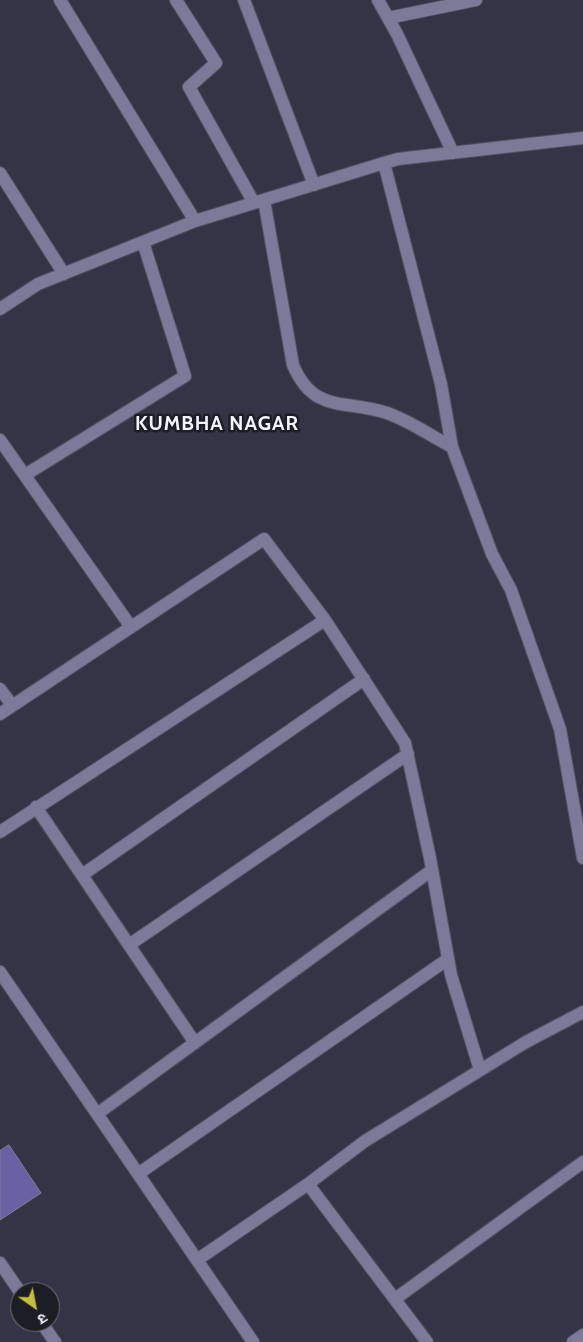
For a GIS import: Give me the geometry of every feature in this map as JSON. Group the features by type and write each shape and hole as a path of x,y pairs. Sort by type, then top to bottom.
{"street":[{"path":"60,0 195,222"},
{"path":"176,0 216,63 189,87 259,202 293,365 301,383 308,391 319,398 388,413 452,448"},
{"path":"244,0 314,185"},
{"path":"378,0 453,153"},
{"path":"388,18 476,0"},
{"path":"0,309 38,284 195,222 384,163 398,159 583,138"},
{"path":"384,163 441,384 452,448 492,554 511,590 560,729 583,858"},
{"path":"0,173 64,274"},
{"path":"25,475 185,376 143,242"},
{"path":"0,440 131,627"},
{"path":"0,714 264,539 325,620 405,743 432,870 451,975 480,1070"},
{"path":"0,832 325,620"},
{"path":"82,875 364,678"},
{"path":"0,689 12,705"},
{"path":"129,946 408,754"},
{"path":"36,807 194,1043"},
{"path":"97,1114 432,870"},
{"path":"138,1174 448,958"},
{"path":"0,972 253,1342"},
{"path":"198,1260 308,1184 366,1141 526,1042 583,1012"},
{"path":"395,1299 583,1162"},
{"path":"308,1184 427,1342"},
{"path":"0,1263 5,1281"},
{"path":"573,1342 583,1335"}],"building":[{"path":"9,1145 41,1193 0,1220 0,1151"}],"district":[{"name":"KUMBHA NAGAR","path":"217,424"}]}
